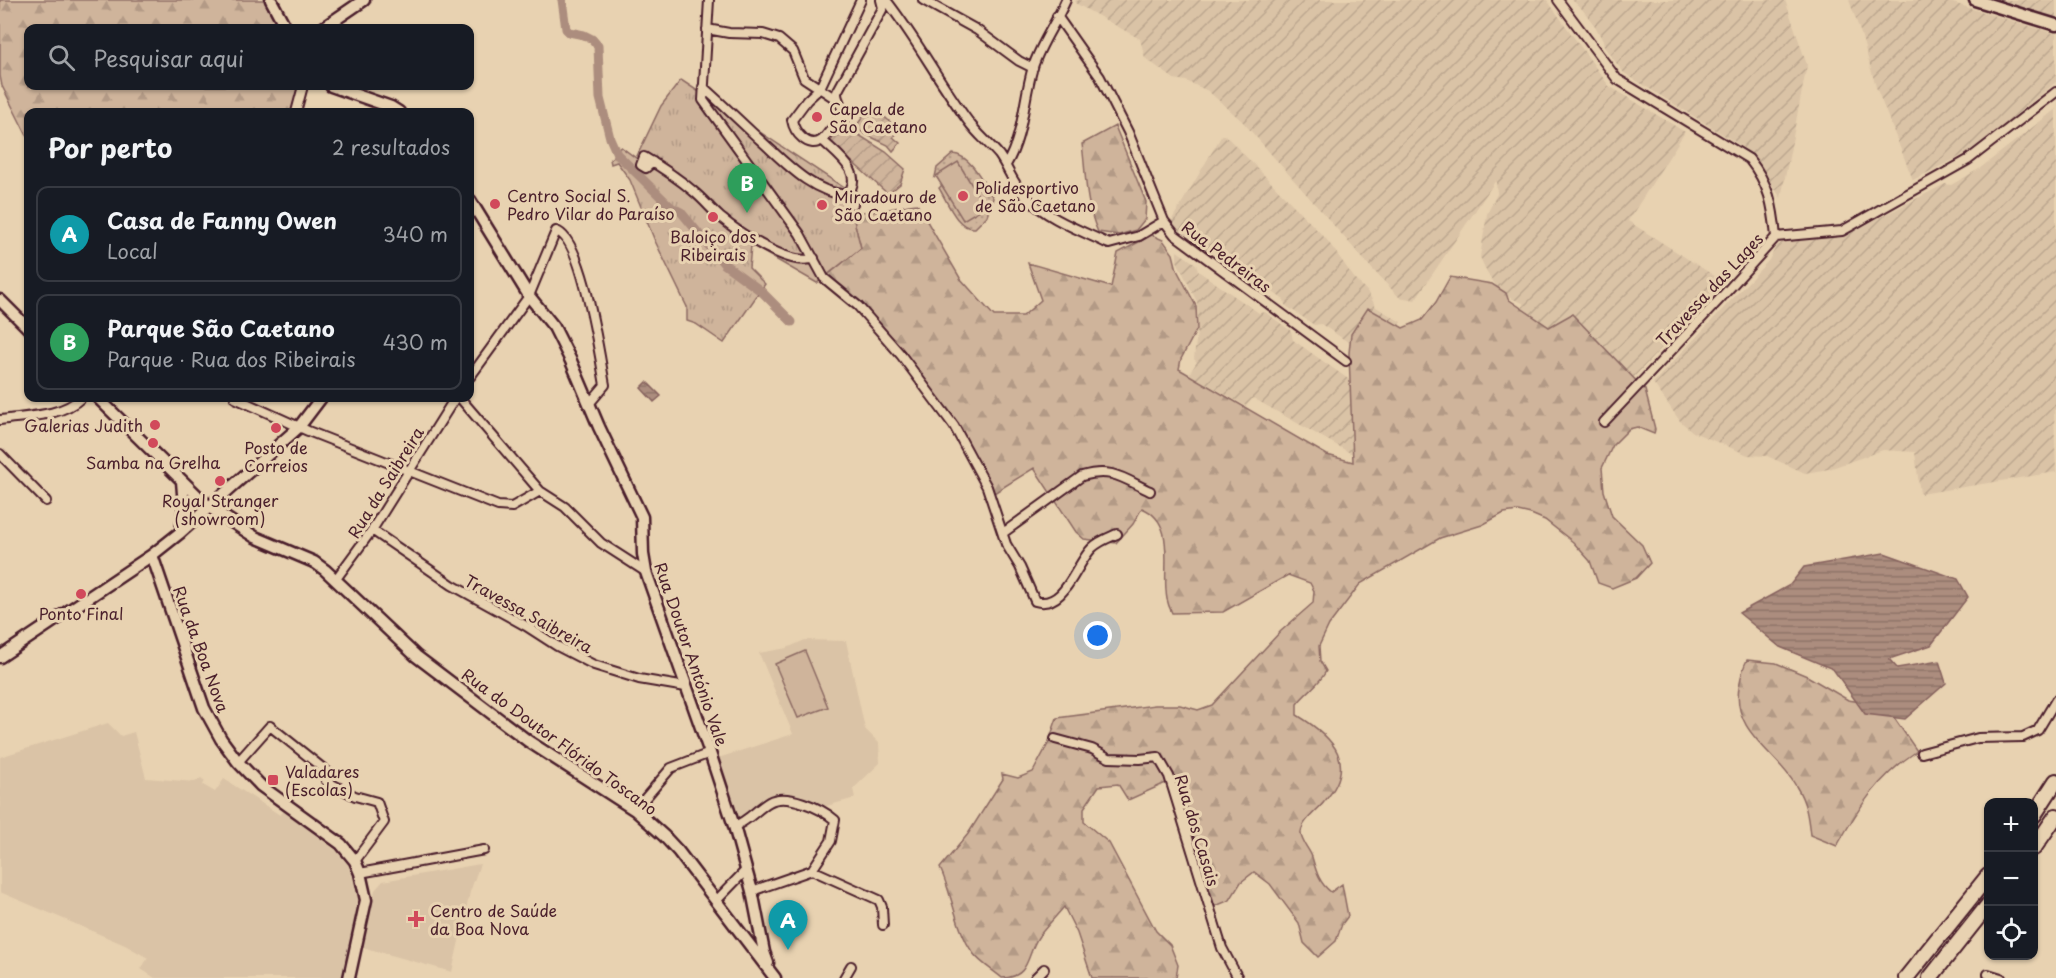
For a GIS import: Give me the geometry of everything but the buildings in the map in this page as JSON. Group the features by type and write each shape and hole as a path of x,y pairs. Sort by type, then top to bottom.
{"highway":[{"path":"2038,809 2056,781"},
{"path":"2038,842 2056,816"},
{"path":"1906,978 1984,882"},
{"path":"1930,978 1984,912"}],"main road":[{"path":"271,0 284,24"},
{"path":"329,24 364,0"},
{"path":"1975,0 2056,24"},
{"path":"342,90 393,108"},
{"name":"Rua Doutor António Vale","path":"474,210 529,296 554,327 642,518 646,572 734,826 752,891 764,952 774,976"},
{"path":"0,300 24,324"},
{"name":"Rua do Doutor Flórido Toscano","path":"104,402 209,507 244,531 314,562 336,579 416,656 528,741 635,810 671,843 774,976"},
{"path":"1,652 152,555 299,427 318,402"},
{"path":"181,532 184,506 182,480"},
{"name":"Rua da Boa Nova","path":"152,555 204,708 221,739 238,762 261,786 341,844 355,861 366,900 349,978"}],"street":[{"path":"709,0 703,100 720,127 800,234 824,278 858,306 901,355 954,426 987,487 1003,533 1035,601 1044,604 1056,599 1092,548 1104,539 1117,534"},
{"path":"707,29 729,33 763,34 779,39 793,51 804,78 820,88 836,99 842,110 842,117 822,140 814,143 806,141 796,132 792,120 807,100 820,88 861,0"},
{"path":"836,99 837,92 883,8 883,0"},
{"path":"883,0 902,20 969,123 1006,165 1015,151 1038,53 1066,0"},
{"path":"923,0 976,30 1019,61 1033,68"},
{"name":"Travessa das Lages","path":"1558,0 1617,79 1749,159 1761,175 1773,206 1776,237 1719,301 1604,422"},
{"path":"1057,16 1100,77 1128,132 1164,221"},
{"path":"703,87 788,166 813,184 838,194 848,194"},
{"path":"297,108 302,90"},
{"path":"1776,237 1842,231 1968,160 2056,92"},
{"path":"822,140 850,167 853,180 848,194"},
{"path":"653,162 693,191 721,218 746,235 794,260 807,261 814,258"},
{"name":"Rua Pedreiras","path":"1006,165 1012,180 1026,198 1051,215 1109,244 1139,236 1164,221 1175,235 1346,362"},
{"path":"848,194 853,204"},
{"path":"474,372 529,296 556,231 565,236 580,266 595,330 605,386 589,404"},
{"path":"0,420 57,411 77,402"},
{"path":"245,402 299,427 498,506 512,507 540,492"},
{"name":"Rua da Saibreira","path":"336,579 372,530 452,402"},
{"path":"463,402 540,492 565,507 601,543 646,572"},
{"path":"0,454 46,501"},
{"path":"1003,533 1082,476 1096,472 1113,473 1150,491"},
{"name":"Travessa Saibreira","path":"372,530 452,585 594,665 639,679 686,687"},
{"path":"1922,753 1978,738 2023,737 2038,730 2056,700"},
{"path":"238,762 270,726 330,774 326,781 355,796 377,802 384,822 355,861"},
{"name":"Rua dos Casais","path":"1054,739 1092,749 1108,758 1158,757 1169,776 1222,948 1238,978"},
{"path":"635,810 671,768 710,753"},
{"path":"734,826 772,800 796,800 830,815 835,820 831,841 812,870 752,891"},
{"path":"360,873 484,850"},
{"path":"717,900 746,870"},
{"path":"812,870 879,900 882,907 883,925"},
{"path":"844,978 851,966"},
{"path":"1035,978 1044,969"},
{"path":"1988,974 2001,978"}],"shaded area":[{"path":"1076,0 1547,0 1609,86 1685,132 1628,221 1724,282 1634,377 1594,357 1518,336 1523,303 1503,295 1487,273 1480,257 1487,214 1497,194 1496,180 1415,300 1399,297 1242,121 1208,91 1186,81 1174,79 1145,58 1140,39 1075,3"},
{"path":"1572,0 1785,0 1807,65 1781,198 1752,155 1740,145 1624,73 1604,47 1595,26"},
{"path":"1849,0 1943,0 2056,34 2056,82 1973,150 1913,180 1876,87"},
{"path":"1994,0 2056,0 2056,18 2051,18"},
{"path":"2056,109 2056,409 2054,410 2056,472 1920,494 1915,452 1883,450 1829,469 1805,473 1767,456 1748,455 1693,432 1680,421 1653,383 1769,260 1776,247 1783,242 1827,235 1846,235 1852,229 1854,231 1945,184 1951,185 1979,169"},
{"path":"1222,135 1225,135 1327,240 1355,279 1367,291 1376,307 1401,322 1378,382 1351,382 1352,454 1253,398 1246,406 1189,374 1197,362 1194,359 1198,322 1197,302 1177,261 1177,251 1196,264 1198,271 1259,313 1265,312 1291,331 1293,340 1351,381 1351,344 1321,324 1314,325 1285,305 1284,300 1212,249 1206,250 1170,223"},
{"path":"647,382 661,396 654,402 641,388"},
{"path":"1884,553 1958,579 1968,597 1931,645 1889,659 1897,668 1939,661 1946,683 1905,719 1865,714 1833,669 1780,647 1739,613 1790,585 1804,567"},
{"path":"805,640 846,641 865,729 879,743 880,763 853,789 855,798 823,807 797,795 769,797 743,817 736,819 715,759 793,734 759,653 787,648"},
{"path":"108,723 121,736 134,732 146,778 195,782 201,778 205,781 203,785 215,792 224,779 280,815 284,811 338,852 348,865 356,885 359,906 343,978 155,978 141,969 148,958 125,945 0,892 0,757"},
{"name":"Centro de Saúde da Boa Nova","path":"480,864 470,892 452,972 362,947 375,890 383,881"}],"green space":[{"path":"0,0 264,0 276,24 24,24 24,90 299,90 294,108 24,108 24,130 2,86"},
{"path":"681,80 846,189 861,248 817,283 751,245 749,268 765,284 724,343 696,324 687,321 687,307 655,241 630,180 617,162 611,164 610,159 614,156 613,152 621,147 636,158 661,106"},
{"path":"876,109 899,130 893,137 900,143 893,151 888,145 865,134 847,121 848,119 857,125 865,114 869,117"},
{"path":"843,125 886,152 905,169 900,184 888,194 830,142"},
{"path":"1115,126 1146,202 1145,219 1136,230 1119,235 1098,232 1088,200 1082,144"},
{"path":"953,154 966,159 993,198 987,216 975,228 958,220 939,188 942,185 935,177 937,168"},
{"name":"Polidesportivo de São Caetano","path":"958,162 985,207 963,220 936,176"},
{"path":"917,204 960,278 994,316 1023,316 1041,300 1028,263 1111,287 1118,253 1152,235 1163,240 1173,254 1177,270 1196,306 1197,329 1181,359 1179,369 1327,455 1353,462 1349,353 1351,334 1368,308 1403,328 1422,320 1436,302 1450,277 1492,284 1506,293 1508,299 1549,327 1572,314 1645,390 1655,429 1654,434 1637,427 1629,429 1613,445 1602,468 1604,491 1612,516 1642,545 1650,563 1636,578 1612,588 1598,583 1590,561 1573,542 1545,520 1518,511 1504,513 1482,525 1440,538 1360,584 1329,625 1319,646 1320,661 1326,671 1297,704 1297,715 1322,733 1331,743 1338,753 1340,764 1339,776 1334,788 1307,820 1301,832 1324,885 1331,892 1342,884 1348,916 1342,924 1336,941 1318,957 1304,943 1299,923 1270,884 1254,872 1241,882 1230,900 1213,907 1206,887 1202,846 1195,840 1179,777 1128,800 1118,784 1099,786 1084,808 1084,822 1109,843 1156,931 1170,945 1178,965 1176,978 1092,978 1077,933 1064,907 1039,936 1023,969 1011,977 1002,978 979,960 967,944 940,868 968,834 1003,779 1002,774 1018,778 1033,772 1048,744 1057,718 1155,705 1180,705 1198,710 1212,705 1281,631 1313,603 1314,591 1310,583 1288,575 1223,612 1172,613 1167,601 1164,535 1153,515 1142,508 1133,524 1116,543 1084,539 1076,532 1034,468 994,493 987,487 954,426 858,306 824,278 861,248 852,215"},
{"path":"805,651 828,707 798,718 775,664"},
{"path":"1747,660 1776,663 1807,676 1848,700 1886,706 1917,751 1880,782 1853,818 1837,846 1810,835 1806,809 1796,786 1788,774 1757,741 1742,717 1739,687"}],"waterway":[{"path":"562,0 566,29 592,39 598,46 600,98 610,138 617,154 671,207 681,212 724,264 761,291 792,322"}],"place":[{"name":"Capela de São Caetano","path":"817,117"},
{"name":"Polidesportivo de São Caetano","path":"963,196"},
{"name":"Centro Social S. Pedro Vilar do Paraíso","path":"495,204"},
{"name":"Miradouro de São Caetano","path":"822,205"},
{"name":"Parque São Caetano","path":"747,213"},
{"name":"Baloiço dos Ribeirais","path":"713,217"},
{"name":"Galerias Judith","path":"155,425"},
{"name":"Posto de Correios","path":"276,428"},
{"name":"Samba na Grelha","path":"153,443"},
{"name":"Royal Stranger (showroom)","path":"220,481"},
{"name":"Ponto Final","path":"81,594"},
{"name":"Valadares (Escolas)","path":"273,780"},
{"name":"Centro de Saúde da Boa Nova","path":"416,919"},
{"name":"Casa de Fanny Owen","path":"788,950"}]}
